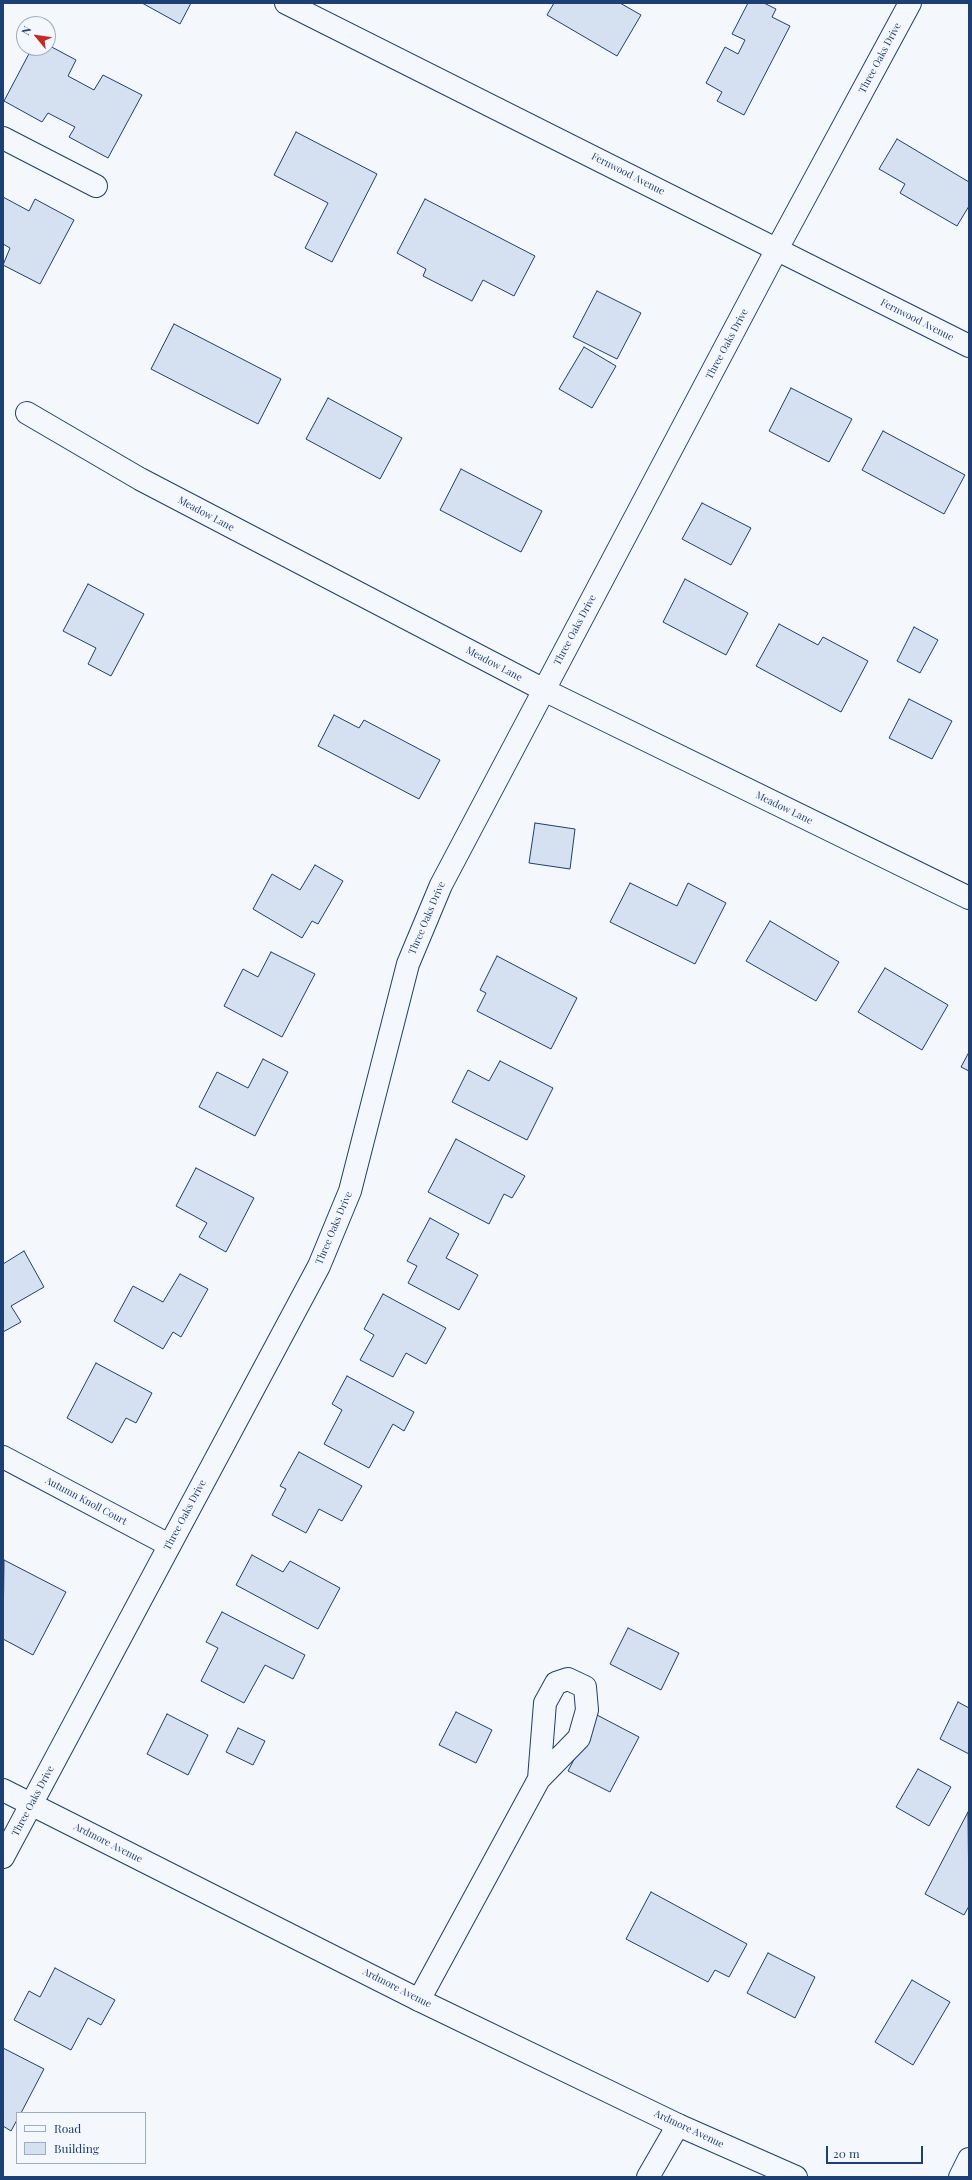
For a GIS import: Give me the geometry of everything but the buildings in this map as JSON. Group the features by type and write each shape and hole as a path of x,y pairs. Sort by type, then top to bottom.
{"street":[{"name":"Fernwood Avenue","path":"286,3 969,346"},
{"name":"Three Oaks Drive","path":"3,1857 318,1266 350,1191 408,964 441,885 777,249 910,3"},
{"path":"3,138 96,186"},
{"name":"Meadow Lane","path":"27,413 140,479 544,690 969,898"},
{"name":"Autumn Knoll Court","path":"3,1456 168,1545"},
{"path":"419,2000 538,1779"},
{"name":"Ardmore Avenue","path":"3,1790 419,2000 678,2125 796,2177"},
{"path":"648,2177 678,2125"},
{"path":"960,2177 969,2160"}]}
